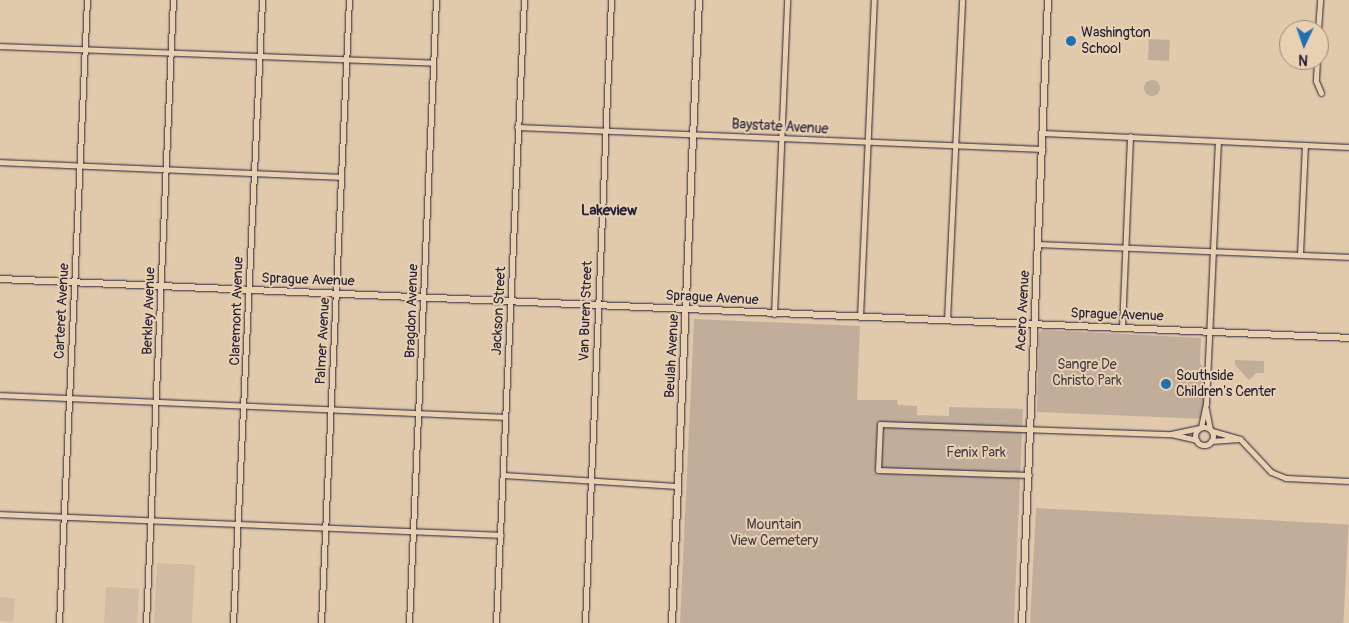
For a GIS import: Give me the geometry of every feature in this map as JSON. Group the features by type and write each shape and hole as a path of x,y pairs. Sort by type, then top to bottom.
{"street":[{"name":"Carteret Avenue","path":"59,623 87,0"},
{"name":"Berkley Avenue","path":"146,623 152,520 173,0"},
{"name":"Claremont Avenue","path":"233,623 262,0"},
{"name":"Palmer Avenue","path":"322,623 349,0"},
{"name":"Bragdon Avenue","path":"409,623 436,0"},
{"name":"Jackson Street","path":"496,623 512,302 517,126 524,0"},
{"name":"Van Buren Street","path":"585,623 612,0"},
{"name":"Beulah Avenue","path":"672,623 699,0"},
{"path":"774,314 786,0"},
{"path":"860,317 874,0"},
{"path":"947,320 962,0"},
{"name":"Acero Avenue","path":"1022,623 1048,0"},
{"path":"1319,20 1320,0"},
{"path":"0,46 260,58 433,63"},
{"path":"1317,70 1316,81 1321,93"},
{"name":"Baystate Avenue","path":"517,126 1042,150"},
{"path":"1043,133 1349,146"},
{"path":"1122,328 1130,136"},
{"path":"1196,440 1206,404 1218,141"},
{"path":"1300,254 1305,145"},
{"path":"0,162 341,177"},
{"path":"1039,244 1349,256"},
{"name":"Sprague Avenue","path":"0,279 1349,338"},
{"path":"0,396 505,417"},
{"path":"1206,404 1212,441"},
{"path":"1029,475 878,470 880,424 1171,434 1196,440 1204,445 1212,441 1240,439"},
{"path":"1171,434 1200,428 1211,430 1240,439 1271,472 1286,478 1349,481"},
{"path":"502,475 677,486"},
{"path":"0,514 501,535"}],"shaded area":[{"path":"157,563 195,565 192,623 154,623"},
{"path":"106,587 139,589 137,623 104,623"},
{"path":"0,597 15,598 13,622 0,621"}],"green space":[{"path":"1149,39 1170,40 1169,61 1148,60"},
{"path":"1149,80 1155,80 1160,85 1158,94 1149,96 1144,91 1144,85"},
{"name":"Mountain View Cemetery","path":"694,319 860,326 857,400 897,400 898,405 917,406 917,415 949,416 949,407 1023,409 1014,623 680,623"},
{"name":"Sangre De Christo Park","path":"1042,330 1201,338 1200,363 1208,376 1207,419 1037,412 1039,333"},
{"path":"1235,360 1264,361 1264,373 1256,373 1249,380 1235,365"},
{"path":"1036,508 1349,524 1343,623 1030,623"}],"place":[{"name":"Washington School","path":"1071,41"},
{"name":"Southside Children's Center","path":"1166,384"}],"district":[{"name":"Lakeview","path":"609,211"}],"park label":[{"name":"Fenix Park","path":"976,453"}]}
